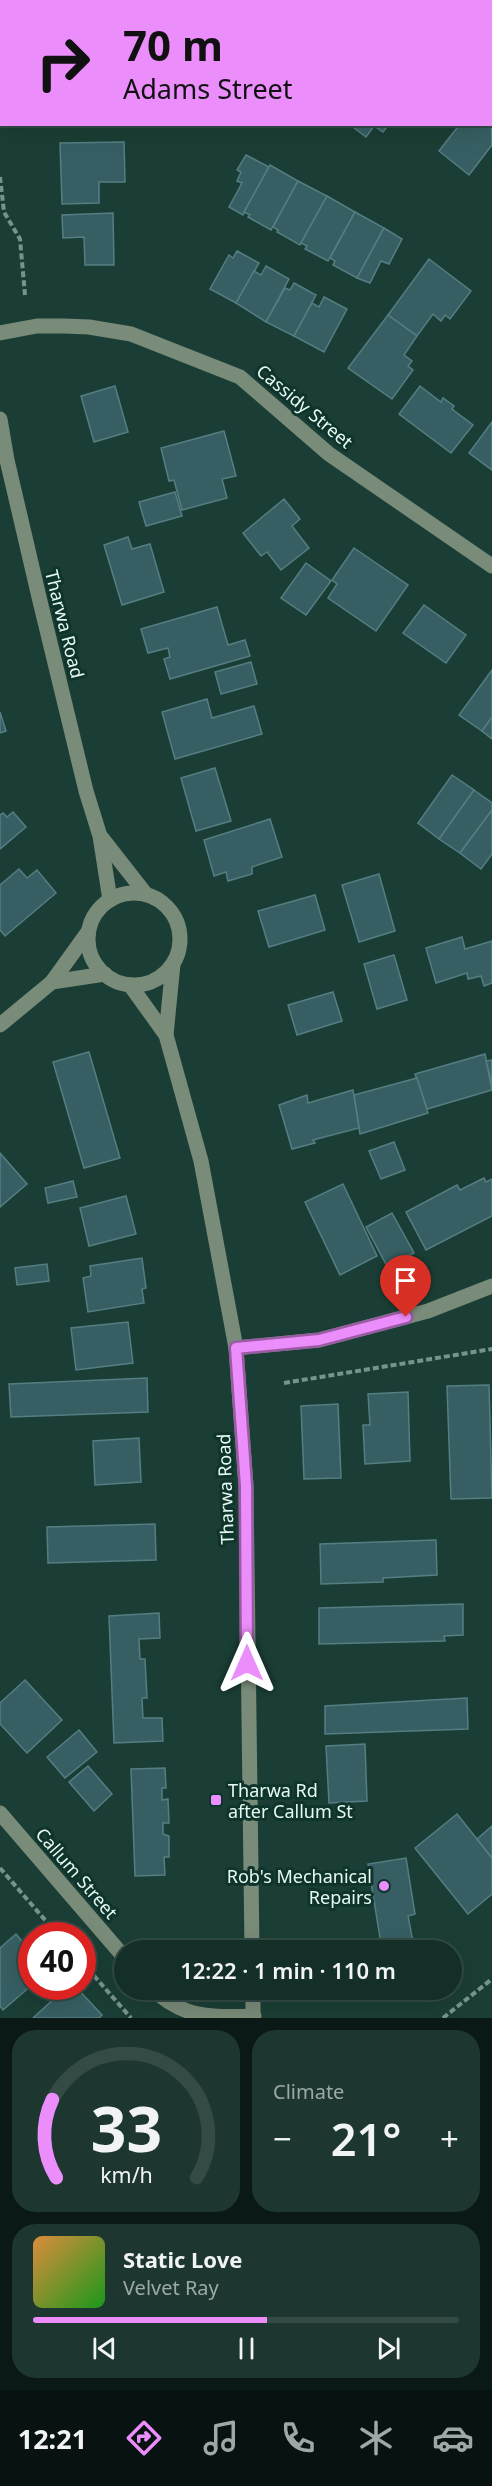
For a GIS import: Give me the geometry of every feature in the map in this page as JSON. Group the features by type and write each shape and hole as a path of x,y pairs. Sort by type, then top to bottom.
{"street":[{"name":"Cassidy Street","path":"0,333 37,327 64,326 89,327 131,334 240,377 329,454 492,566"},
{"name":"Tharwa Road","path":"0,419 7,460 39,597 86,791 100,836 110,900"},
{"name":"Tharwa Road","path":"100,836 145,893"},
{"path":"0,1025 52,982 88,932 95,914 110,900 127,893 145,893 159,899 170,909 181,936 179,951 173,964 154,980 130,985 105,974 91,955 88,932"},
{"name":"Tharwa Road","path":"166,1035 173,964"},
{"path":"52,982 105,974"},
{"name":"Tharwa Road","path":"130,985 166,1035 201,1161 236,1348 246,1486 252,1940"},
{"path":"236,1348 319,1340 428,1311 492,1286"},
{"name":"Callum Street","path":"0,1813 114,1945"},
{"path":"164,2000 171,2007 184,2013 212,2017 254,2017 253,2000"}],"path":[{"path":"0,177 4,212 21,239 25,295"},
{"path":"284,1383 492,1348"},
{"path":"0,1868 47,1922"},
{"path":"96,1978 131,2018"},
{"path":"443,2018 492,1979"}],"building":[{"path":"352,126 374,126 366,137"},
{"path":"374,126 388,126 383,132"},
{"path":"458,126 491,126 492,145 469,175 439,151"},
{"path":"124,142 125,182 99,182 99,203 62,204 60,143"},
{"path":"246,155 269,167 243,215 229,207 242,183 237,181 241,172 237,170"},
{"path":"270,165 298,181 271,230 248,217 250,215 244,212"},
{"path":"298,181 327,196 300,245 277,232 278,230 273,227"},
{"path":"327,196 355,212 328,261 305,249 307,246 301,243"},
{"path":"355,212 384,228 357,278 333,265 335,261 330,258"},
{"path":"113,213 114,265 85,265 84,237 63,238 62,215"},
{"path":"384,228 402,239 389,264 381,261 370,283 357,278"},
{"path":"237,251 259,263 236,303 210,289 229,255 233,258"},
{"path":"429,259 471,291 450,319 445,315 441,321 433,314 417,336 388,315"},
{"path":"266,266 289,279 266,322 236,303 254,271 261,275"},
{"path":"294,283 316,295 294,336 266,322 285,288 290,290"},
{"path":"324,297 347,309 324,352 294,336 312,303 319,307"},
{"path":"388,315 417,336 404,355 412,361 408,366 413,370 392,399 348,368"},
{"path":"115,386 128,432 94,442 81,396"},
{"path":"420,386 441,402 443,398 454,406 452,409 473,425 451,453 399,414"},
{"path":"492,422 492,470 469,453"},
{"path":"224,431 236,476 222,479 227,498 182,510 174,480 169,481 161,448"},
{"path":"175,492 182,516 146,526 139,502"},
{"path":"284,499 300,519 292,526 309,548 281,570 267,552 261,556 243,533"},
{"path":"128,537 132,549 150,544 164,592 122,605 104,545"},
{"path":"354,548 408,585 376,631 328,598 337,584 332,580"},
{"path":"306,563 331,581 306,615 281,598"},
{"path":"424,605 466,635 446,663 403,633"},
{"path":"217,607 228,645 245,640 250,656 170,679 164,659 170,657 168,648 148,653 141,629"},
{"path":"251,662 257,684 221,694 215,672"},
{"path":"492,670 492,717 482,731 459,715"},
{"path":"207,699 212,718 254,706 262,734 175,759 162,712"},
{"path":"0,712 6,731 0,733"},
{"path":"492,717 492,739 482,731"},
{"path":"215,768 231,821 196,831 181,778"},
{"path":"452,775 474,790 439,839 418,823"},
{"path":"474,790 492,803 492,810 460,853 439,839"},
{"path":"492,810 492,854 481,869 460,853"},
{"path":"13,812 26,827 0,849 0,815 3,813 7,817"},
{"path":"270,819 282,857 252,867 252,874 228,881 226,872 214,876 204,840"},
{"path":"19,869 27,878 37,870 56,893 5,936 0,930 0,885"},
{"path":"379,874 395,931 359,942 342,885"},
{"path":"315,895 325,930 269,947 258,911"},
{"path":"462,937 465,949 492,941 492,983 484,986 481,976 468,979 467,973 436,983 426,948"},
{"path":"394,955 407,1000 377,1009 364,964"},
{"path":"333,992 342,1021 297,1035 288,1005"},
{"path":"89,1052 120,1158 84,1168 53,1062"},
{"path":"485,1054 492,1090 427,1109 415,1074"},
{"path":"492,1060 492,1084 486,1061"},
{"path":"417,1078 428,1113 360,1134 354,1095"},
{"path":"353,1090 359,1128 313,1140 315,1143 292,1149 279,1105 307,1095 308,1103"},
{"path":"394,1142 405,1170 381,1179 369,1151"},
{"path":"0,1153 27,1184 0,1207"},
{"path":"484,1178 486,1182 492,1179 492,1216 426,1250 406,1212 457,1185 460,1190"},
{"path":"73,1181 77,1197 48,1203 45,1188"},
{"path":"343,1184 377,1256 340,1275 305,1202"},
{"path":"126,1196 136,1234 89,1246 80,1208"},
{"path":"392,1213 414,1253 388,1268 366,1227"},
{"path":"142,1258 146,1288 142,1289 144,1303 88,1312 83,1278 91,1276 90,1266"},
{"path":"47,1264 49,1281 17,1285 15,1268"},
{"path":"128,1322 133,1363 76,1370 71,1328"},
{"path":"147,1378 148,1412 11,1417 9,1384"},
{"path":"489,1385 492,1498 451,1499 447,1386"},
{"path":"408,1392 410,1461 365,1464 363,1425 370,1425 368,1394"},
{"path":"338,1404 341,1478 304,1479 301,1406"},
{"path":"139,1438 141,1482 95,1485 93,1441"},
{"path":"155,1524 156,1560 48,1563 47,1527"},
{"path":"436,1540 437,1575 383,1578 383,1582 321,1584 320,1544"},
{"path":"463,1604 463,1635 444,1636 445,1641 319,1644 319,1608"},
{"path":"159,1613 160,1638 139,1639 140,1659 145,1659 147,1698 142,1698 143,1718 162,1718 163,1741 114,1743 109,1616"},
{"path":"25,1680 62,1720 27,1753 0,1724 0,1703"},
{"path":"467,1698 468,1729 325,1734 325,1706"},
{"path":"79,1730 97,1752 65,1778 47,1757"},
{"path":"365,1744 367,1801 329,1803 326,1746"},
{"path":"88,1766 112,1794 94,1811 69,1782"},
{"path":"165,1768 166,1788 162,1788 162,1800 168,1799 169,1823 163,1823 163,1834 169,1836 169,1857 164,1857 165,1875 135,1876 131,1769"},
{"path":"457,1814 492,1858 492,1894 468,1914 415,1848"},
{"path":"492,1826 492,1858 477,1839"},
{"path":"406,1858 415,1914 408,1916 413,1940 380,1940 368,1864"},
{"path":"16,1934 18,1936 18,1997 3,2010 0,2006 0,1948"},
{"path":"53,2000 88,2000 102,2015 99,2018 33,2018"}],"place":[{"name":"Tharwa Rd after Callum St","path":"216,1800"},
{"name":"Rob's Mechanical Repairs","path":"384,1886"}],"route":[{"path":"247,1663 246,1486 236,1348 319,1340 406,1317"}]}
